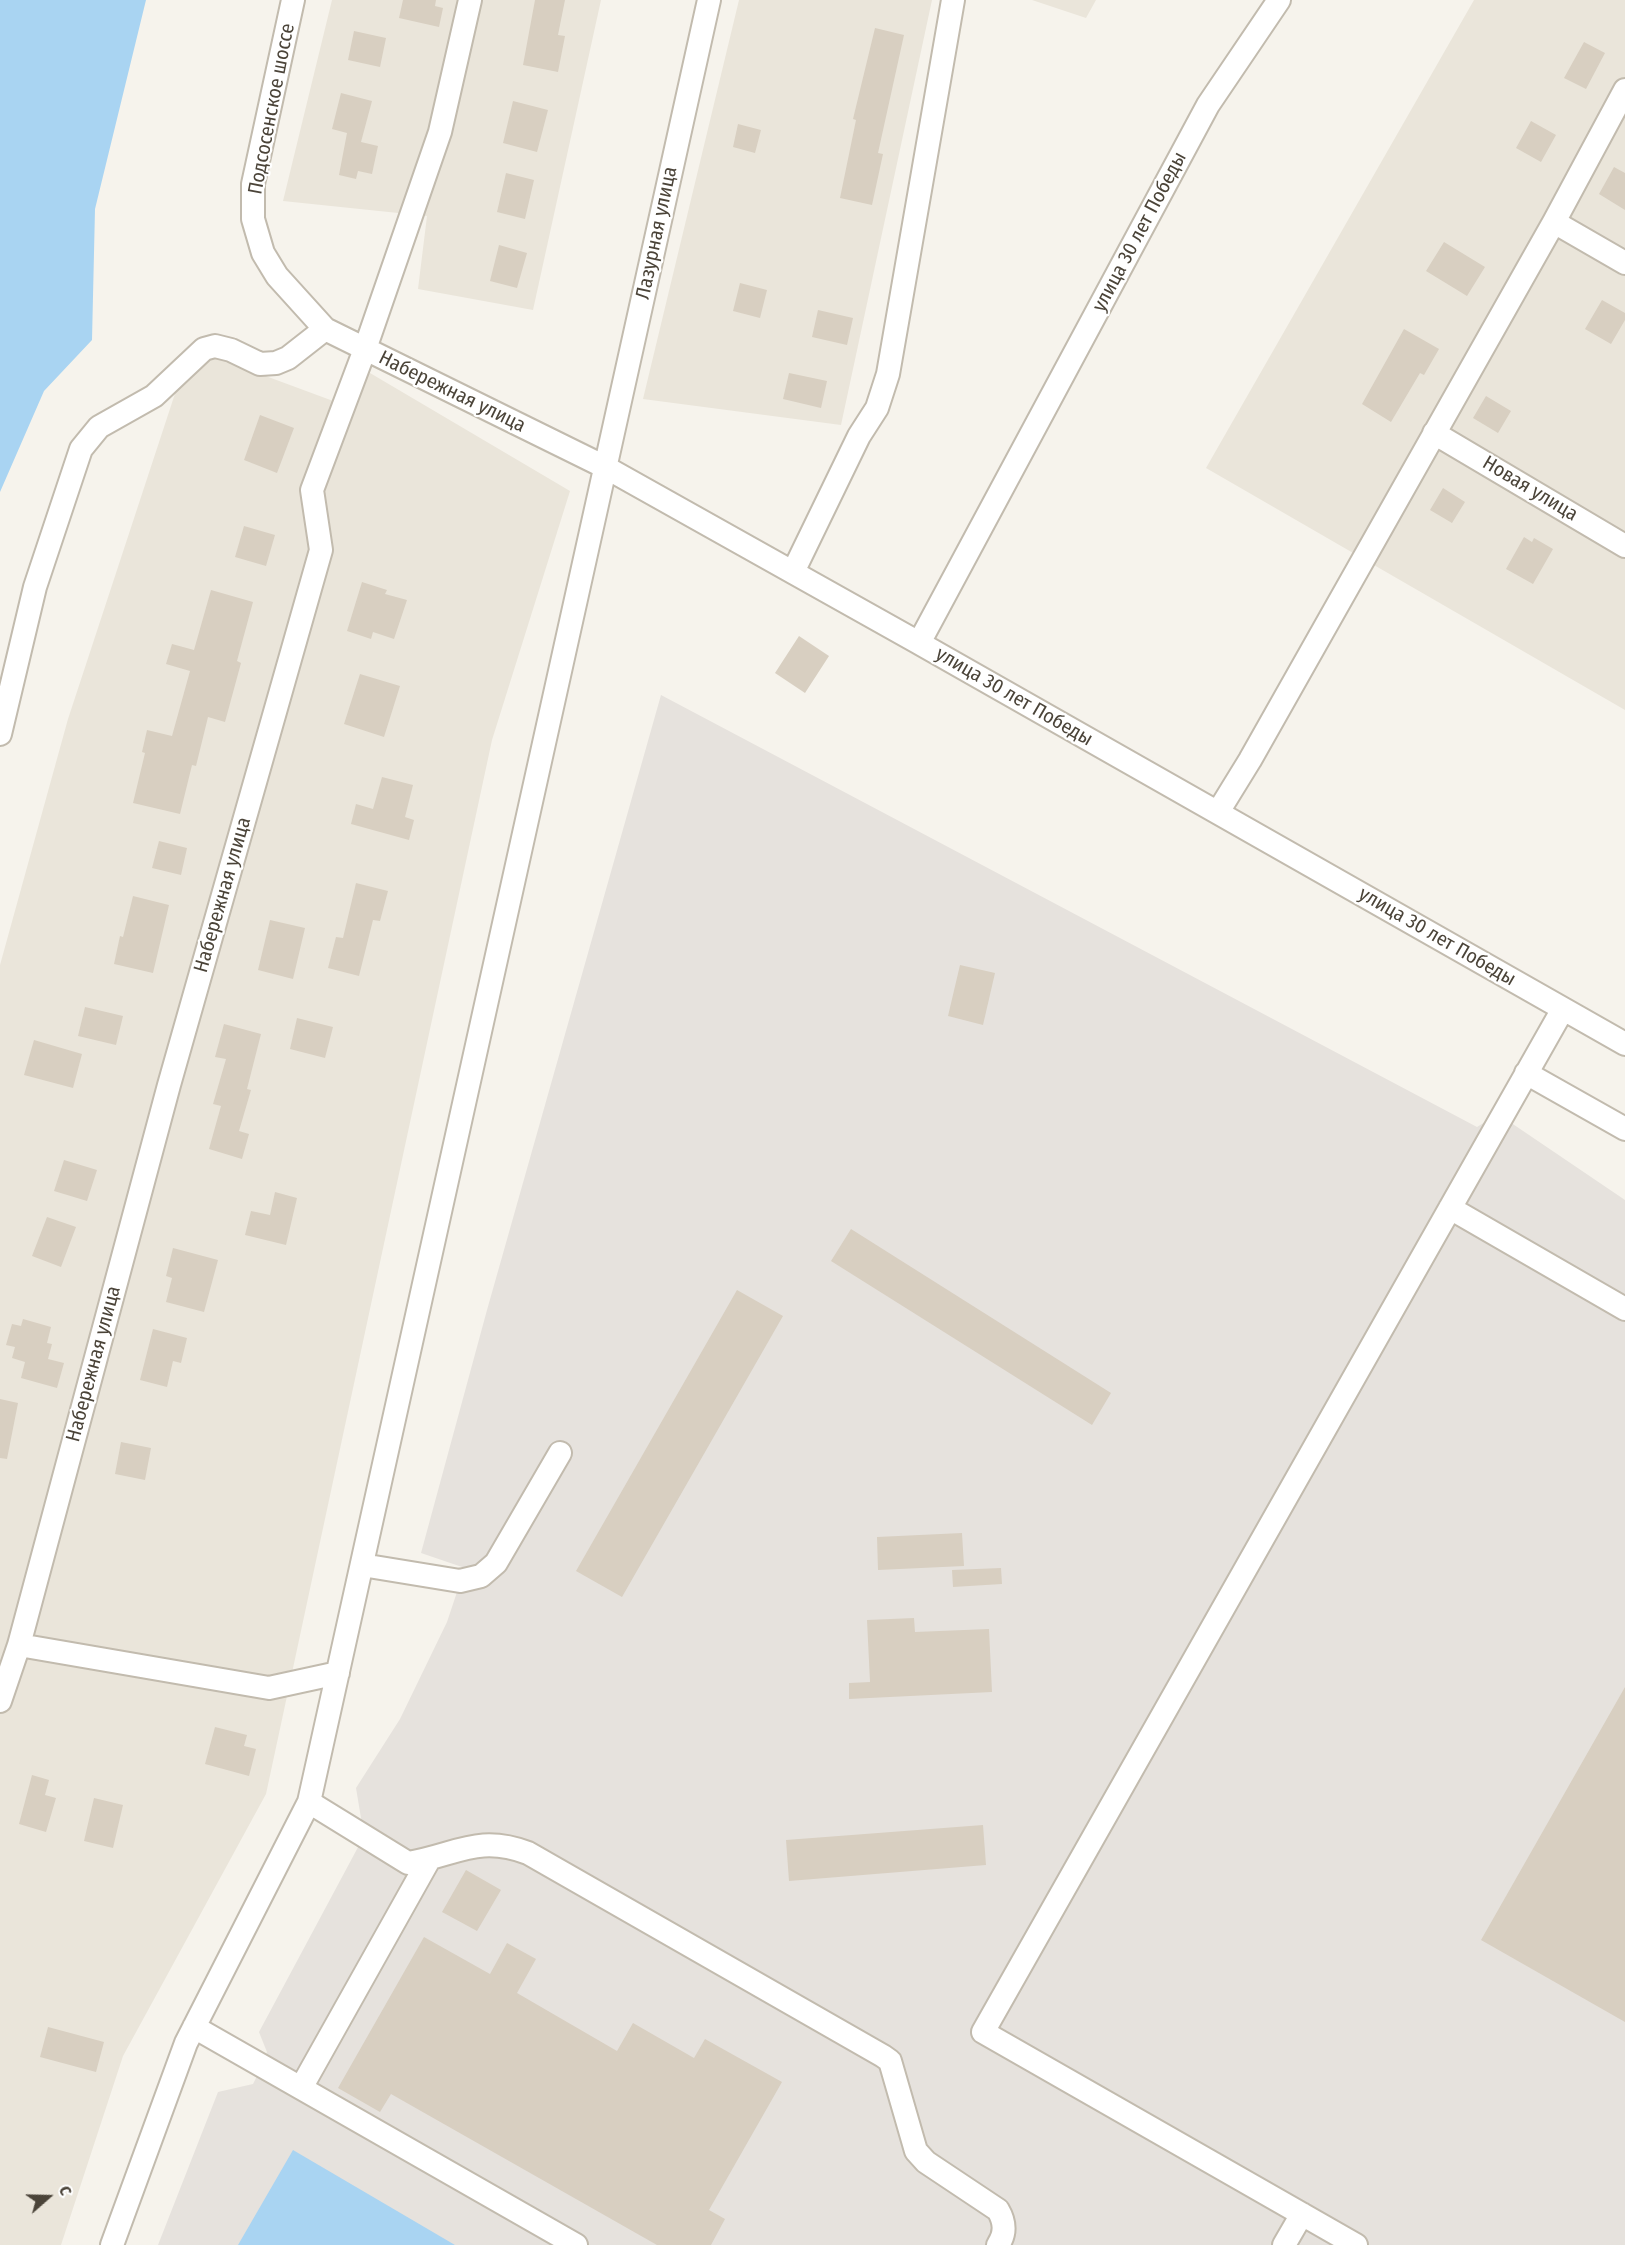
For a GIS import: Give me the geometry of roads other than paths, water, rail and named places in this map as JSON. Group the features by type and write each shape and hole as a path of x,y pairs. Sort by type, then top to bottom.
{"street":[{"name":"Подсосенское шоссе","path":"293,0 252,184 253,219 263,253 277,276 325,329 365,349"},
{"path":"365,349 440,132 470,0"},
{"name":"Лазурная улица","path":"112,2245 183,2049 309,1802 709,0"},
{"path":"793,572 859,436 877,408 888,374 953,0"},
{"name":"улица 30 лет Победы","path":"1279,0 1208,105 919,643 1625,1044"},
{"path":"1218,812 1250,760 1554,222 1625,90"},
{"path":"1554,222 1625,263"},
{"path":"0,734 35,587 81,449 99,427 154,396 204,349 215,346 231,350 260,364 276,363 288,358 325,329"},
{"name":"Набережная улица","path":"0,1701 19,1645 169,1085 321,550 312,490 365,349 605,466 919,643"},
{"name":"Новая улица","path":"1434,433 1625,546"},
{"path":"1356,2245 983,2032 1563,1009"},
{"path":"1526,1073 1625,1129"},
{"path":"1450,1208 1625,1309"},
{"path":"362,1565 460,1581 481,1576 496,1563 560,1453"},
{"path":"19,1645 269,1688 338,1673"},
{"path":"309,1802 408,1863 472,1846 494,1844 510,1846 528,1853 890,2061 916,2151 926,2162 998,2210 1004,2227 1003,2237 998,2245"},
{"path":"301,2088 430,1858"},
{"path":"194,2027 576,2245"},
{"path":"1284,2245 1302,2214"}],"water":[{"path":"0,0 146,0 95,209 92,340 44,391 0,492"},
{"path":"293,2150 455,2245 238,2245"}]}
